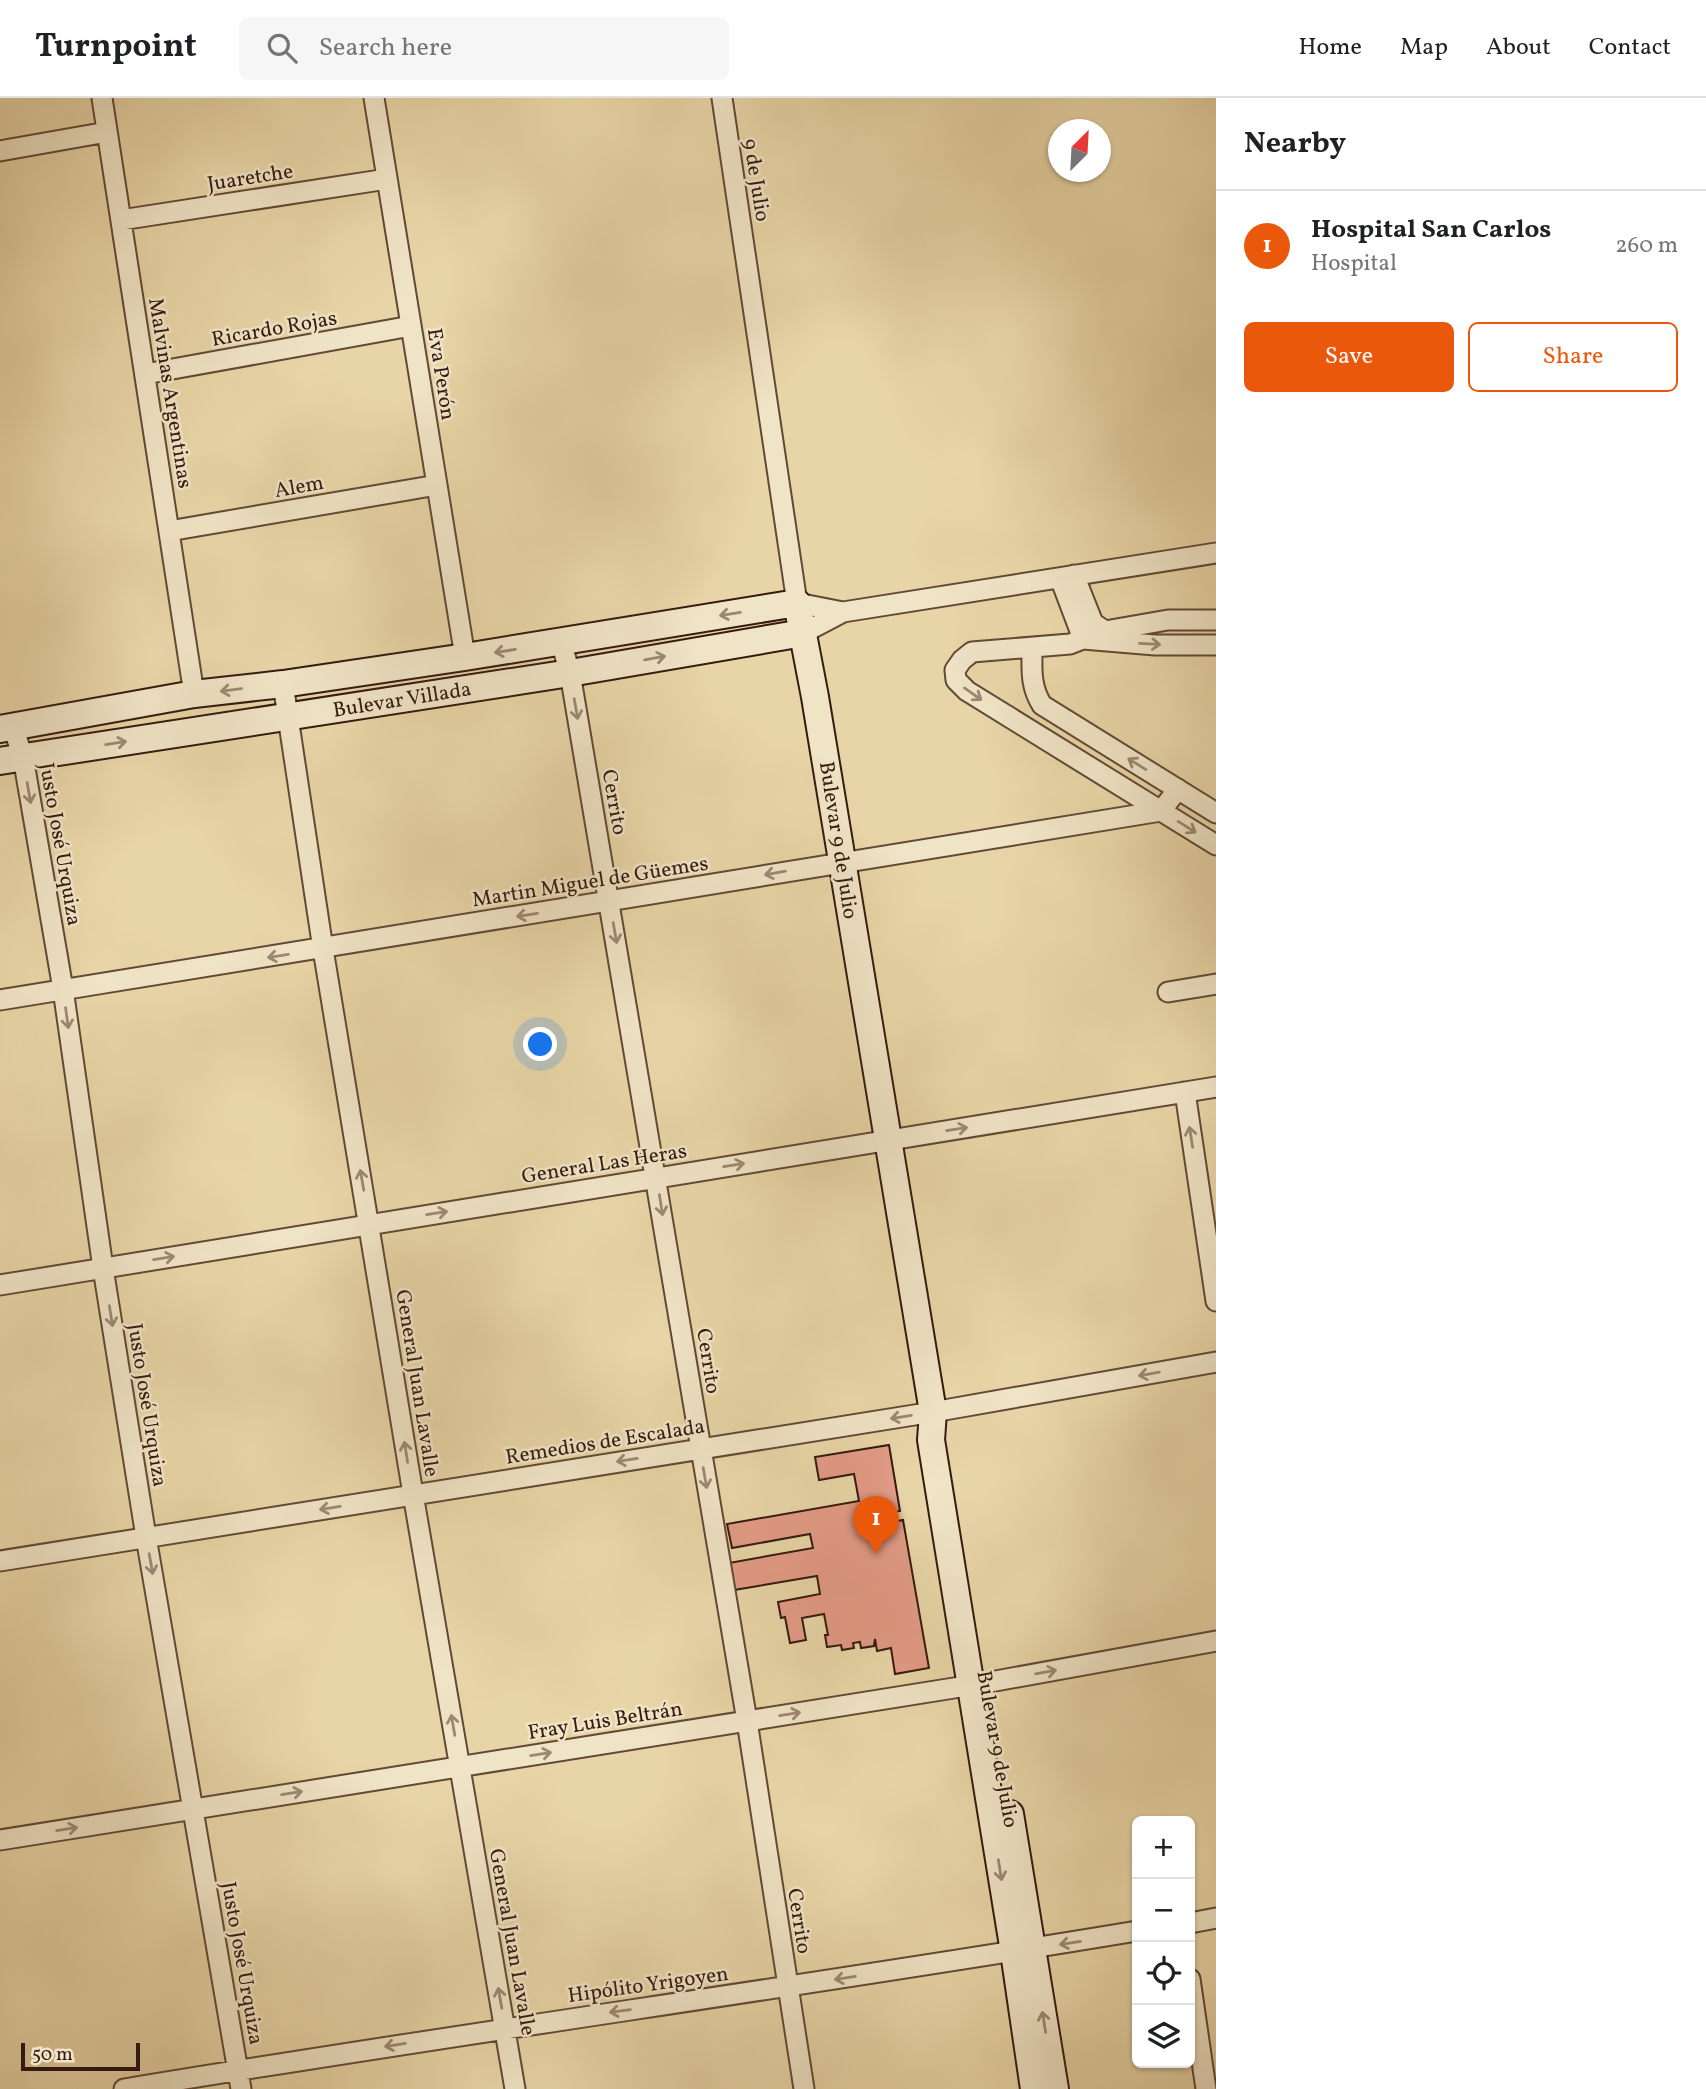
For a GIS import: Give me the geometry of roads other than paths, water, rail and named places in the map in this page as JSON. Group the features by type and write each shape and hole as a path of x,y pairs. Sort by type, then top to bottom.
{"main road":[{"name":"Bulevar 9 de Julio","path":"797,603 843,862 933,1412 947,1437 979,1684 1023,1950 1055,2089"},
{"name":"Bulevar Villada","path":"7,728 194,694 283,684 465,657 797,603"},
{"name":"Bulevar Villada","path":"11,759 570,673 803,633"},
{"name":"Bulevar 9 de Julio","path":"1023,1950 1034,2089"}],"street":[{"name":"Malvinas Argentinas","path":"102,98 194,694"},
{"name":"Eva Perón","path":"374,98 465,657"},
{"name":"9 de Julio","path":"722,98 747,269"},
{"path":"0,151 107,132"},
{"name":"Juaretche","path":"121,220 387,178"},
{"name":"Bulevar 9 de Julio","path":"747,269 797,603"},
{"name":"Ricardo Rojas","path":"145,374 411,326"},
{"name":"Alem","path":"169,531 437,485"},
{"path":"803,633 843,612 1216,553"},
{"path":"1067,576 1088,631"},
{"path":"797,603 843,612"},
{"path":"1216,620 1168,620 1114,631 1088,631 1070,644 972,652 955,670 956,680 967,691 1216,845"},
{"path":"1088,631 1155,645 1216,645"},
{"name":"Cerrito","path":"561,642 570,673 610,901 747,1721 804,2089"},
{"path":"1032,648 1032,683 1042,705 1216,813"},
{"name":"General Juan Lavalle","path":"283,684 323,949 515,2089"},
{"name":"Justo José Urquiza","path":"7,728 11,759 63,989 103,1268 146,1537 240,2079"},
{"path":"1161,811 1178,789"},
{"name":"Martin Miguel de Güemes","path":"0,1000 1161,811"},
{"path":"1168,992 1216,984"},
{"name":"General Las Heras","path":"0,1285 1216,1087"},
{"path":"1185,1092 1216,1301"},
{"name":"Remedios de Escalada","path":"0,1561 933,1412 1216,1362"},
{"name":"Fray Luis Beltrán","path":"0,1840 979,1684 1216,1642"},
{"path":"1195,1922 1216,1918"},
{"name":"Hipólito Yrigoyen","path":"124,2089 240,2079 505,2027 787,1987 1132,1932"},
{"path":"1194,2005 1206,2089"}],"place":[{"name":"Hospital San Carlos","path":"876,1554"}]}
